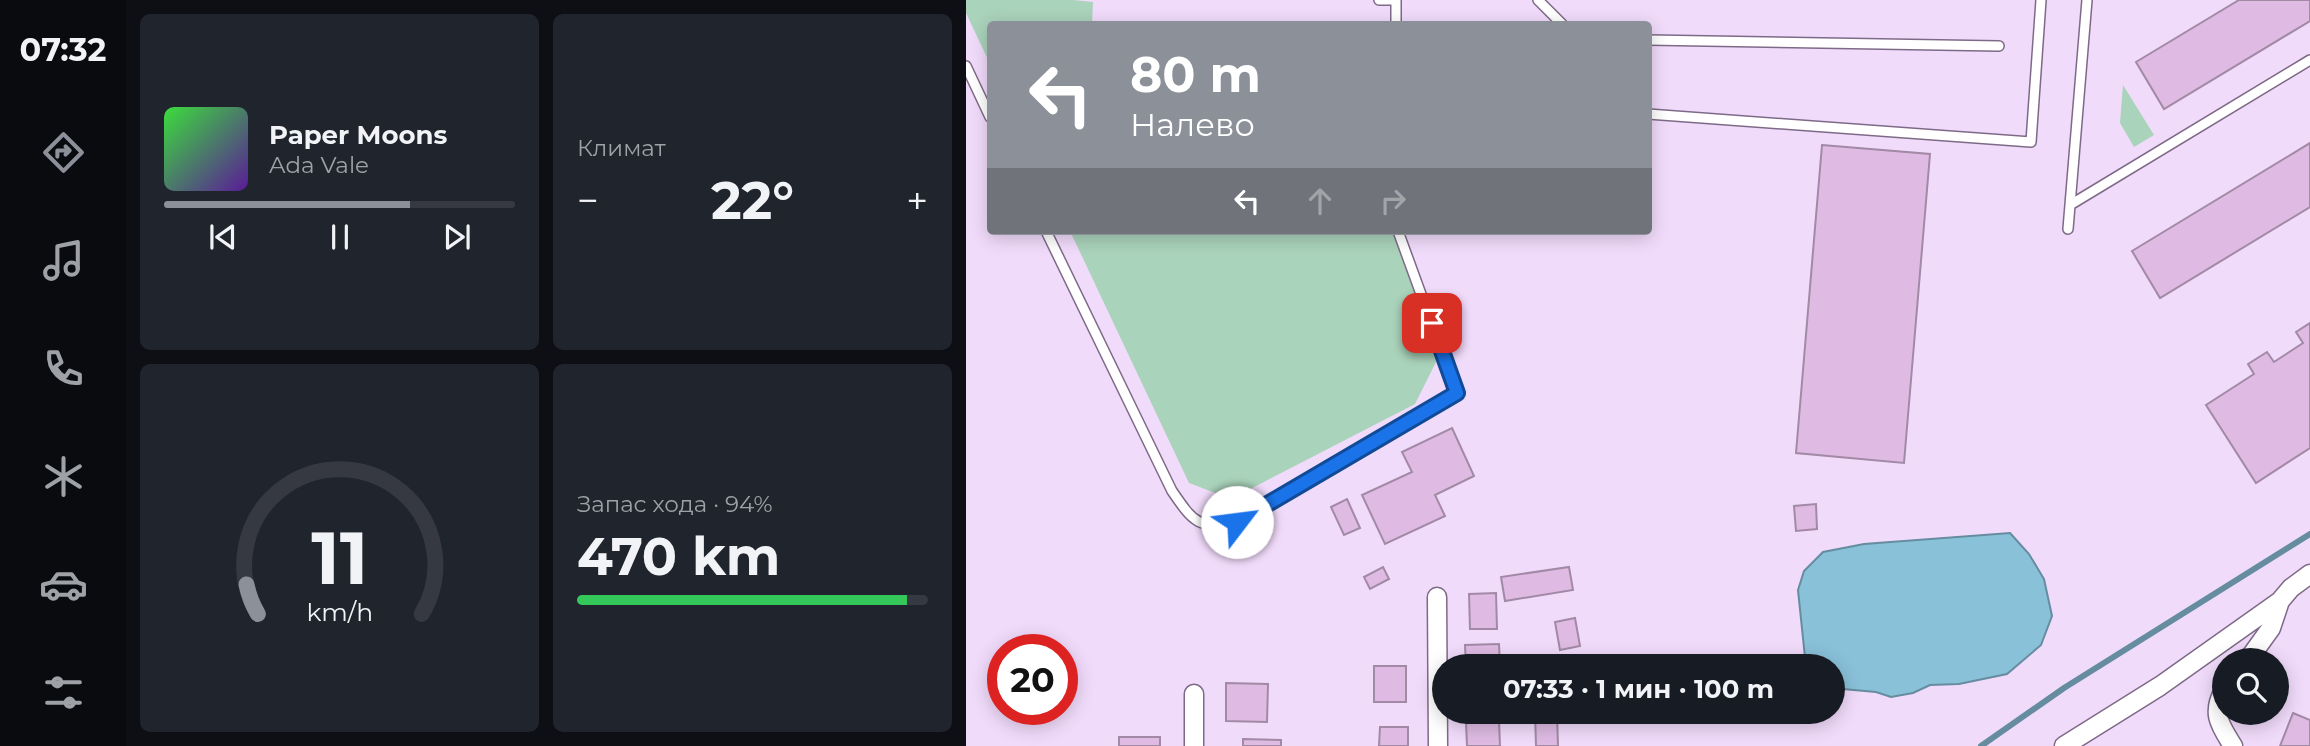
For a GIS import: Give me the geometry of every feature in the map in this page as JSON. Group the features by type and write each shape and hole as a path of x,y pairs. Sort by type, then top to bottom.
{"street":[{"path":"2064,746 2160,687 2280,601 2291,587 2310,574"},
{"path":"1437,597 1438,746"},
{"path":"2257,648 2271,628 2280,601"},
{"path":"1194,694 1194,746"},
{"path":"2221,725 2233,746"}],"lane":[{"path":"1379,0 1396,1 1396,21"},
{"path":"1538,0 1559,21"},
{"path":"1652,114 2031,142 2041,0"},
{"path":"2068,229 2087,0"},
{"path":"1652,40 1999,46"},
{"path":"2070,205 2310,60"},
{"path":"966,66 987,111"},
{"path":"1048,235 1172,491 1192,517 1210,527 1237,522 1457,393 1399,235"}],"green space":[{"path":"966,0 1093,2 1092,21 987,21 987,58 966,13"},
{"path":"2123,85 2154,135 2134,147 2120,123"},
{"path":"1072,235 1394,235 1439,356 1415,404 1231,499 1189,483"}],"water":[{"path":"2010,533 2029,554 2044,579 2052,616 2041,645 2007,674 1959,684 1930,685 1913,693 1891,697 1876,692 1845,689 1845,654 1805,654 1798,590 1804,571 1823,552 1864,544"}],"building":[{"path":"2239,0 2310,0 2310,21 2164,109 2136,62"},
{"path":"2310,143 2310,207 2160,298 2132,251"},
{"path":"1822,145 1930,154 1904,463 1796,453"},
{"path":"2310,323 2310,448 2256,483 2206,405 2254,374 2248,364 2267,352 2274,362 2303,343 2296,332"},
{"path":"1452,428 1474,476 1435,495 1445,516 1385,544 1362,495 1412,472 1402,452"},
{"path":"1347,499 1360,528 1344,535 1331,507"},
{"path":"1816,504 1817,529 1796,531 1794,506"},
{"path":"1383,567 1389,579 1370,589 1364,577"},
{"path":"1569,567 1573,590 1505,601 1501,577"},
{"path":"1496,593 1497,629 1470,629 1469,594"},
{"path":"1575,618 1580,646 1560,650 1555,622"},
{"path":"1499,644 1499,654 1465,654 1465,645"},
{"path":"1374,666 1406,666 1406,702 1374,702"},
{"path":"1226,683 1268,684 1267,722 1226,721"},
{"path":"2293,713 2310,720 2310,746 2280,746"},
{"path":"1466,724 1499,724 1500,746 1467,746"},
{"path":"1535,724 1557,724 1558,746 1536,746"},
{"path":"1380,727 1408,727 1408,746 1379,746"},
{"path":"1119,737 1160,737 1160,746 1119,746"},
{"path":"1243,739 1281,740 1281,746 1243,746"}],"waterway":[{"path":"1981,746 2064,688 2310,534"}],"route":[{"path":"1237,522 1457,393 1432,323"}]}
